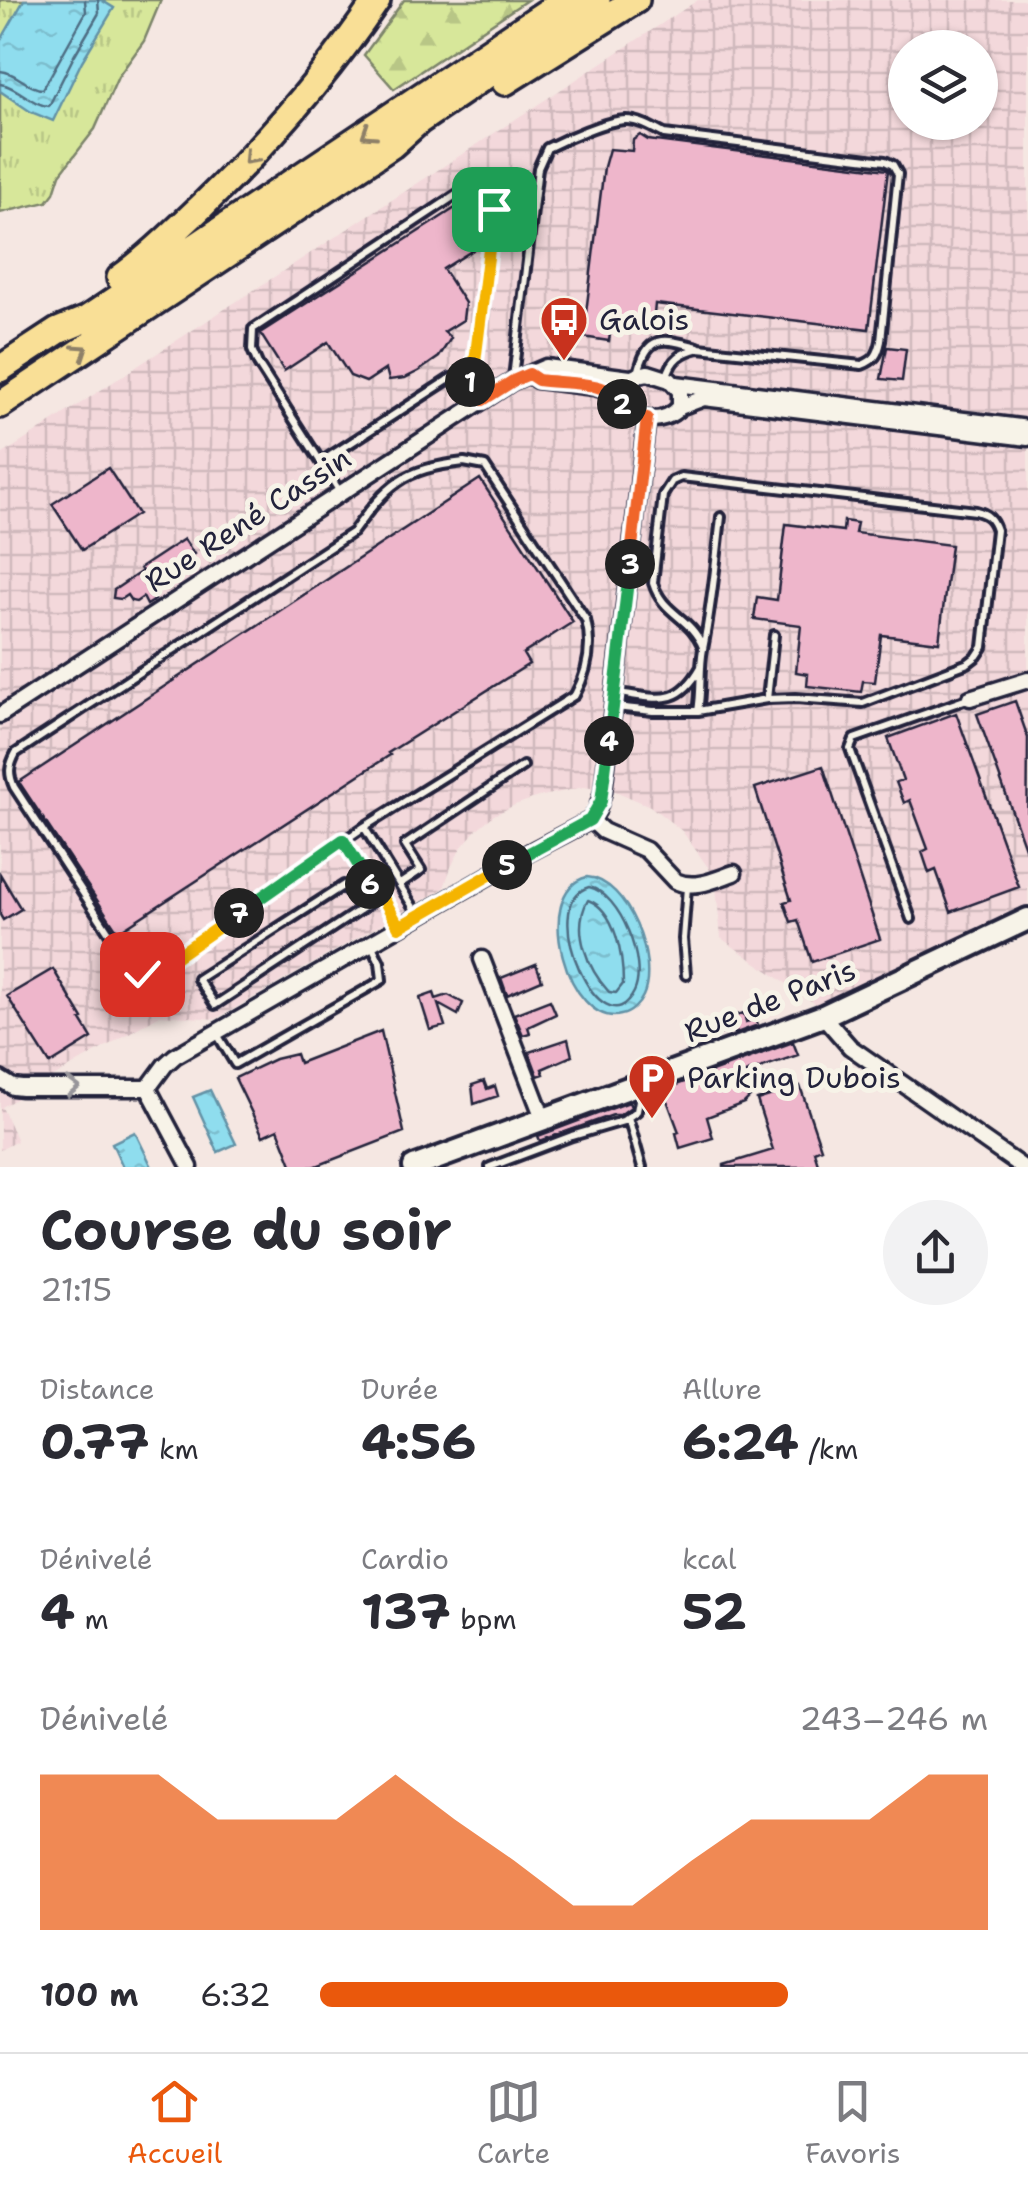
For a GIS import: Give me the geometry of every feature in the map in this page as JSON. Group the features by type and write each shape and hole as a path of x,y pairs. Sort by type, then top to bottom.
{"highway":[{"path":"0,369 58,330 82,306 140,264 236,174 289,117 377,0"},
{"path":"58,330 87,318 565,0"},
{"path":"0,405 392,145 419,121 596,0"},
{"path":"392,145 426,131 636,0"}],"street":[{"path":"529,374 546,367 648,374 671,381 1028,428"},
{"path":"529,374 538,380 606,390 620,398 626,410 647,418 667,418 680,406 704,398 1028,438"},
{"name":"Rue René Cassin","path":"0,715 340,492 529,374"},
{"path":"620,398 625,383 634,376"},
{"path":"671,381 682,398 680,406"},
{"path":"148,1088 175,1056 590,820 603,792 647,418"},
{"path":"970,698 1028,680"},
{"path":"590,820 604,831 646,850 675,881 687,886 734,873"},
{"name":"Rue de Paris","path":"414,1167 823,1016 1028,919"},
{"path":"482,959 543,1118"},
{"path":"823,1016 850,1048 1022,1167"},
{"path":"0,1079 22,1088 148,1088"},
{"path":"148,1088 190,1166"}],"lane":[{"path":"513,381 538,168 547,148 625,120 648,125 664,134 893,165 898,174 881,342 872,361 862,365 657,340 648,346 634,376"},
{"path":"340,492 258,364 252,350 254,330 465,191 480,192 490,199 494,209 475,362 467,377"},
{"path":"671,381 670,365 674,360 688,350 700,348"},
{"path":"467,377 483,400"},
{"path":"321,462 452,378 467,377"},
{"path":"464,462 485,466 586,620 590,638 585,677 574,695 364,826 151,974 142,974 132,968 9,775 16,753 353,532 398,479 440,464 464,462"},
{"path":"614,700 653,711 698,711 767,699 863,704 968,662 983,647 997,539 992,520 976,511 681,477 672,481 662,495 653,583 658,596 697,633 703,647"},
{"path":"698,711 721,517"},
{"path":"767,699 774,634"},
{"path":"614,700 672,698 691,684 701,666"},
{"path":"911,919 850,748 854,739 970,698"},
{"path":"400,884 421,870 405,845 523,766"},
{"path":"364,826 418,916"},
{"path":"343,840 399,927"},
{"path":"360,910 344,885 198,979 215,1005 382,896"},
{"path":"686,975 683,939 687,886"},
{"path":"216,1032 235,1064 382,980 380,962 370,944"},
{"path":"490,1167 623,1121 636,1111 639,1100 634,1086"},
{"path":"628,1117 642,1167"}],"shaded area":[{"path":"698,0 1028,0 1028,909 820,1007 721,938 716,887 710,870 682,831 650,806 615,791 583,787 538,797 494,815 476,830 461,848 444,888 216,1019 160,1015 2,1107 17,1141 0,1150 0,456"}],"green space":[{"path":"0,0 161,0 144,41 118,77 95,129 60,174 54,193 47,202 0,213"},
{"path":"404,0 527,0 394,89 364,55"}],"water":[{"path":"24,0 101,0 114,8 53,121 31,112 0,91 0,42"},
{"path":"587,877 615,892 627,907 643,944 647,981 643,996 634,1008 621,1015 602,1013 585,1001 563,956 561,906 570,887"},
{"path":"210,1090 236,1144 218,1152 193,1097"},
{"path":"135,1132 152,1167 123,1167 112,1143"}],"building":[{"path":"640,135 648,140 888,170 869,329 655,304 653,325 612,320 609,341 583,337 609,149 632,151 633,140"},
{"path":"460,205 475,229 473,250 443,269 465,303 463,320 444,332 451,338 439,357 405,378 389,380 386,369 366,382 350,376 328,342 284,371 260,333"},
{"path":"887,347 906,349 902,381 881,379"},
{"path":"108,468 138,514 82,550 52,504"},
{"path":"480,479 573,622 523,654 529,664 118,932 19,782"},
{"path":"844,521 857,523 855,533 951,545 939,642 881,635 875,682 863,681 861,692 807,686 808,674 796,672 801,625 754,619 757,597 777,600 786,524 843,531"},
{"path":"184,539 194,554 145,586 155,600 147,605 143,597 136,602 127,595 113,598 114,590 142,571 140,568"},
{"path":"1015,701 1028,738 1027,853 977,714"},
{"path":"956,713 1019,887 951,912 936,870 929,873 922,852 928,849 910,800 904,803 896,782 903,780 888,738"},
{"path":"823,766 880,939 812,962 798,920 791,922 784,902 791,900 755,788"},
{"path":"0,874 21,909 3,920 0,915"},
{"path":"536,964 542,980 507,995 501,978"},
{"path":"53,969 92,1038 50,1064 7,996"},
{"path":"434,993 436,999 448,995 463,1003 458,1015 438,1004 445,1026 430,1030 420,998"},
{"path":"550,1000 556,1014 528,1027 530,1033 523,1035 514,1014"},
{"path":"744,1013 746,1022 756,1019 758,1025 697,1041 694,1030"},
{"path":"381,1031 404,1132 314,1167 293,1167 278,1129 263,1136 235,1078 275,1059 296,1054 299,1063"},
{"path":"568,1039 572,1056 542,1069 544,1074 538,1076 529,1052"},
{"path":"793,1042 798,1055 745,1073 753,1094 744,1103 707,1117 713,1138 680,1148 676,1133 679,1132 667,1100 662,1096 651,1100 649,1095"},
{"path":"484,1081 487,1089 495,1086 498,1096 474,1104 472,1085"},
{"path":"800,1086 821,1148 814,1151 819,1167 724,1167 773,1150 757,1100"},
{"path":"629,1102 631,1107 620,1115 540,1141 538,1136"}],"place":[{"name":"Galois","path":"564,362"},
{"name":"Parking Dubois","path":"652,1120"}],"route":[{"path":"142,974 151,974 343,840 399,927 590,820 597,810 603,792 647,418 626,410 620,398 606,390 538,380 529,374 483,400 467,377 475,362 494,209"}]}
